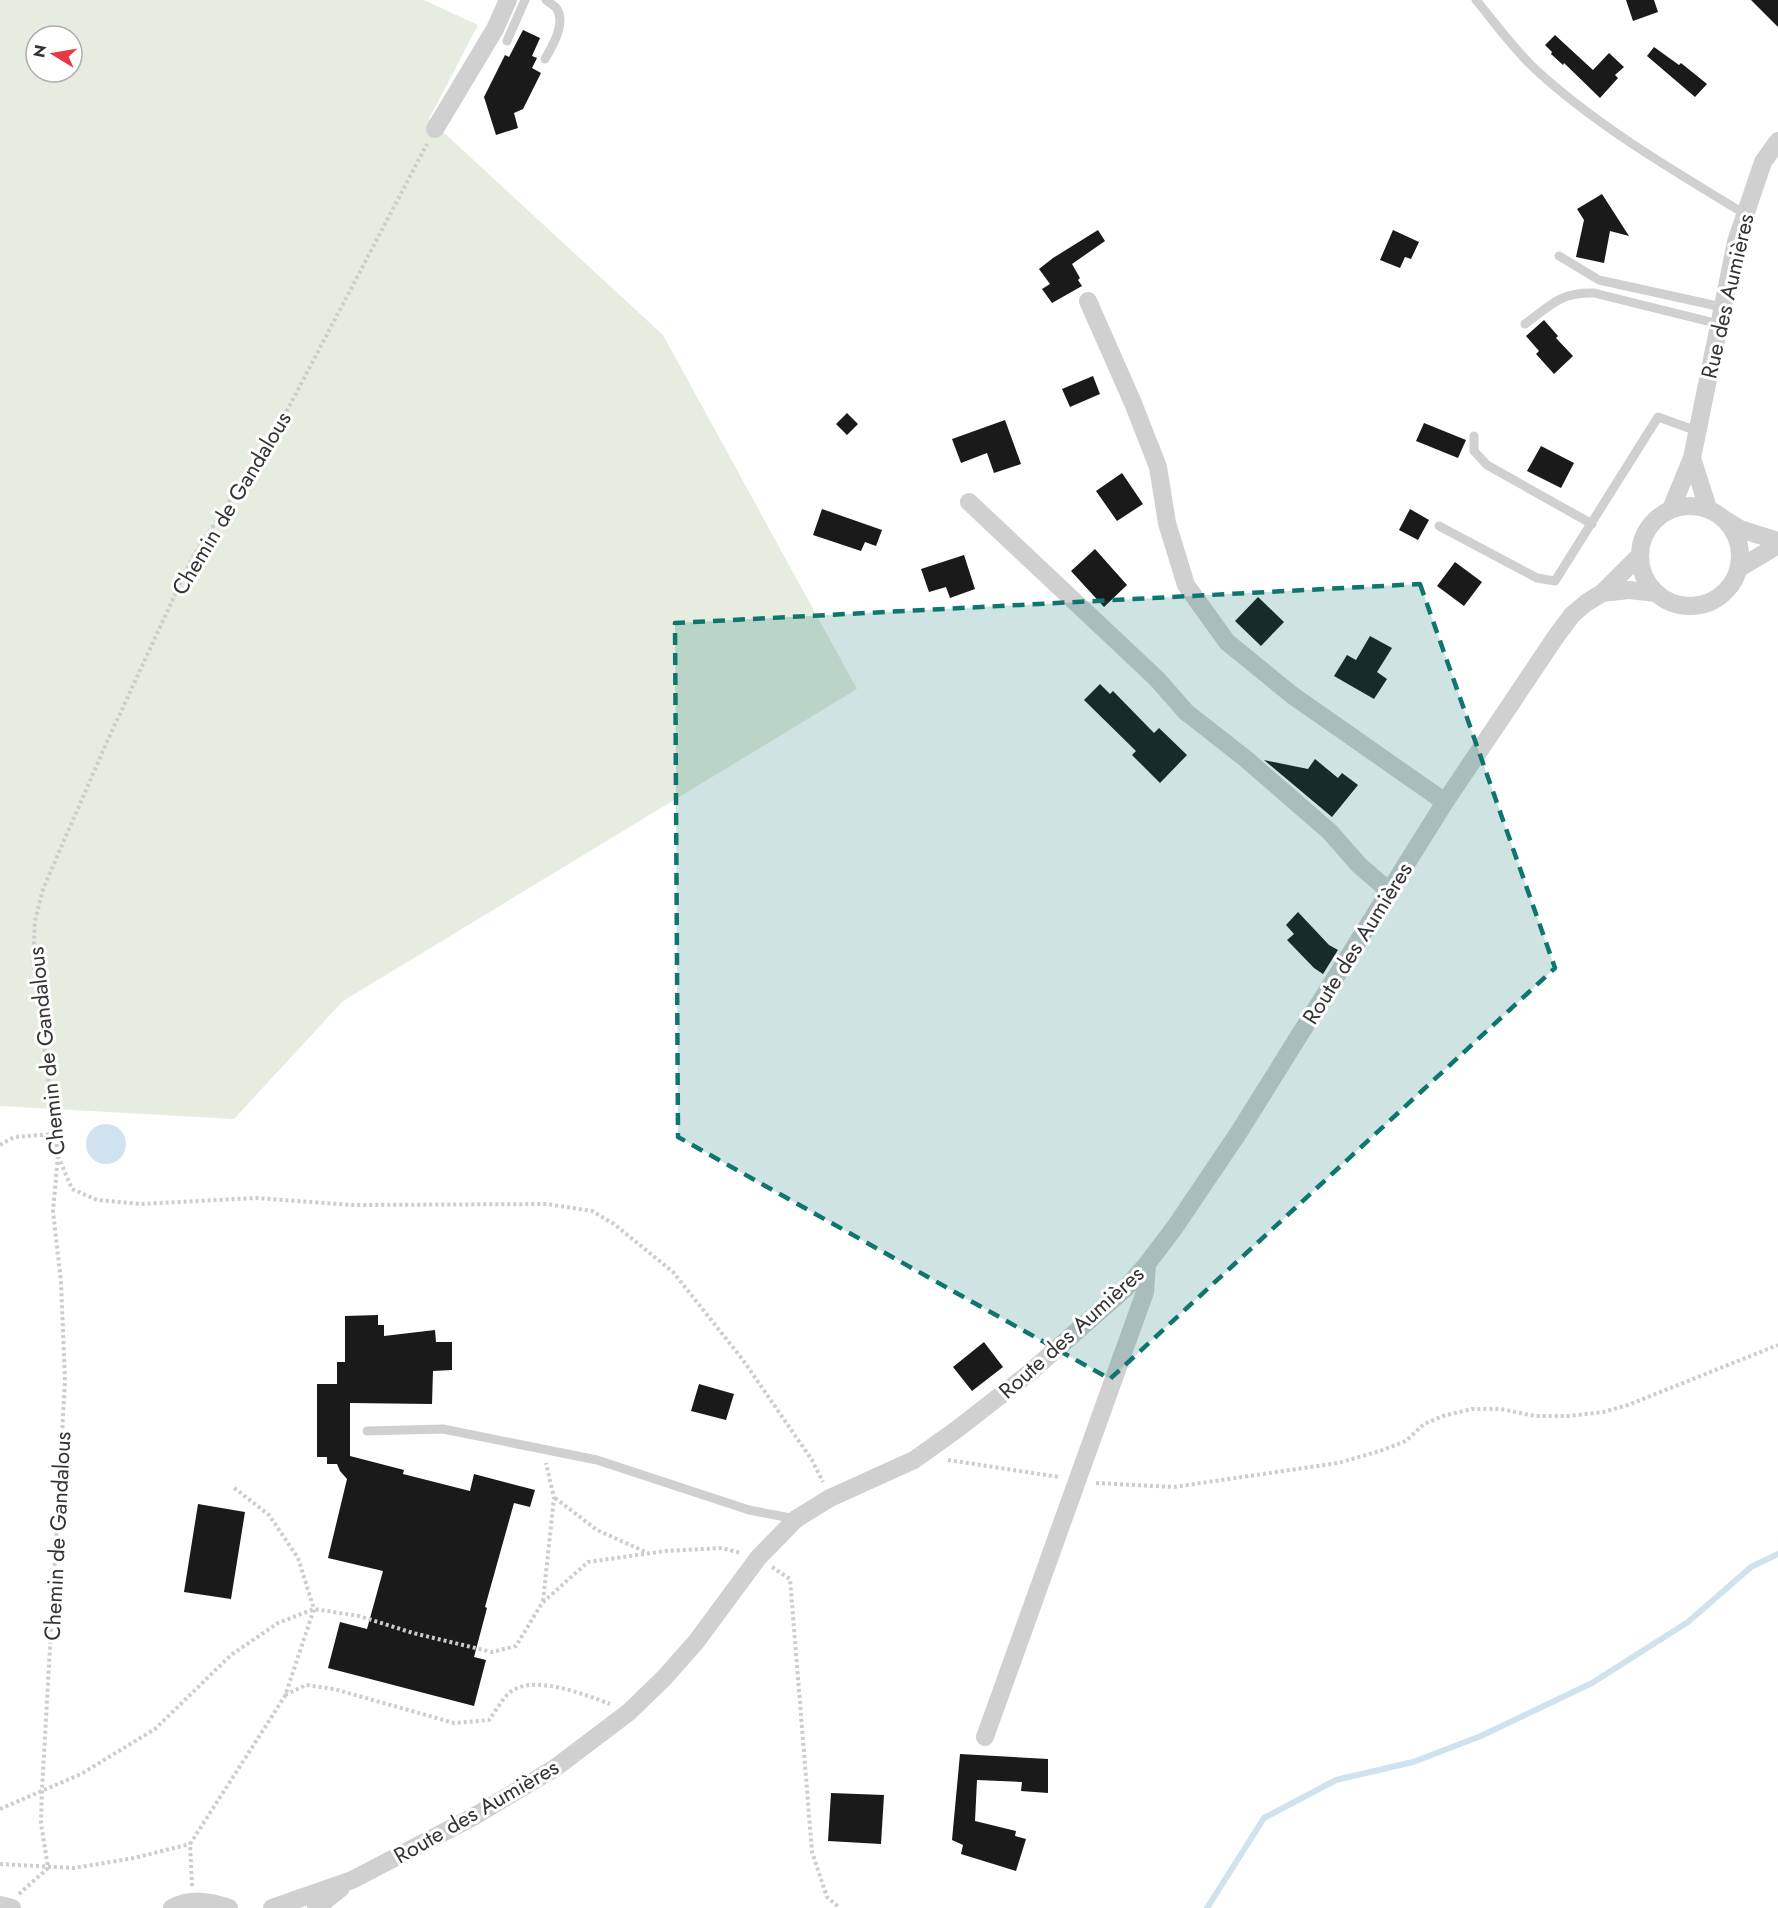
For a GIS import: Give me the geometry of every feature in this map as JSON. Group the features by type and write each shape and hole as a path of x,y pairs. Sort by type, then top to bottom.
{"street":[{"path":"435,129 495,29 508,0"},
{"name":"Rue des Aumières","path":"1671,509 1692,458 1736,242 1763,162 1778,141"},
{"path":"1088,301 1133,403 1158,467 1167,523 1186,585 1227,642 1292,695 1445,802"},
{"path":"1692,458 1707,508"},
{"path":"969,502 1157,679 1185,712 1246,759 1330,832 1359,865 1390,892"},
{"path":"1724,519 1733,530 1740,555 1738,569 1731,585 1719,597 1704,604 1687,606 1670,602 1656,593 1647,583 1641,570 1639,556 1641,541 1648,528 1658,517 1671,509 1683,506 1707,508 1740,529 1778,543"},
{"path":"1738,569 1778,543"},
{"name":"Route des Aumières","path":"272,1908 351,1880 517,1792 555,1768 629,1712 664,1678 696,1642 758,1558 796,1519 830,1498 914,1460 1028,1374 1126,1288 1148,1264 1175,1227 1239,1132 1445,802 1557,635 1572,615 1602,593 1639,556"},
{"path":"1602,593 1629,590 1656,593"},
{"path":"985,1737 1145,1292 1148,1264"},
{"name":"Route des Aumières","path":"316,1908 351,1880"},
{"path":"172,1908 193,1901 211,1902 229,1908"}],"lane":[{"path":"507,41 525,0"},
{"path":"544,59 555,40 560,18 557,8 546,0"},
{"path":"1476,0 1527,60 1573,100 1678,174 1746,214"},
{"path":"1559,256 1599,280 1721,316"},
{"path":"1526,324 1562,297 1578,293 1594,293 1721,316"},
{"path":"1439,526 1537,578 1555,581 1658,417 1697,431"},
{"path":"1474,436 1474,451 1487,465 1592,524"},
{"path":"367,1431 443,1430 597,1460 749,1510 796,1519"}],"path":[{"name":"Chemin de Gandalous","path":"48,1868 41,1823 42,1790 65,1382 61,1282 53,1211 58,1155 33,959 35,921 43,889 106,744 191,560 280,422 435,129"},
{"path":"0,1145 14,1137 55,1134"},
{"path":"58,1155 72,1189 97,1200 141,1204 256,1198 352,1205 547,1204 592,1211 614,1224 673,1272 750,1369 813,1460 830,1498"},
{"path":"945,1460 1077,1480 1121,1485 1174,1487 1338,1463 1406,1441 1424,1424 1443,1416 1472,1409 1501,1409 1535,1416 1603,1412 1628,1405 1778,1345"},
{"path":"543,1603 554,1498 544,1451"},
{"path":"193,1901 190,1844 285,1696 314,1609 297,1558 269,1515 233,1487"},
{"path":"554,1498 597,1530 648,1553"},
{"path":"0,1809 81,1774 155,1729 231,1655 278,1623 314,1609 359,1616 413,1633 492,1652 516,1646 543,1603 588,1562 648,1553 722,1548 758,1558 790,1579 812,1852 827,1897 840,1908"},
{"path":"285,1696 306,1685 334,1689 454,1723 489,1720 509,1693 525,1684 573,1690 629,1712"},
{"path":"0,1864 74,1868 190,1844"},
{"path":"7,1907 48,1868"}],"highlighted area":[{"path":"1420,584 1555,968 1110,1379 678,1137 675,623"}],"shaded area":[{"path":"0,0 424,0 478,25 429,119 663,335 857,689 343,1001 234,1119 0,1106"}],"water":[{"path":"106,1124 114,1125 120,1130 125,1136 125,1152 120,1158 114,1163 106,1164 98,1163 92,1158 87,1152 86,1144 87,1136 92,1130 98,1125"}],"building":[{"path":"1626,0 1654,0 1658,12 1633,21"},
{"path":"1751,0 1778,0 1778,27"},
{"path":"523,30 540,38 532,56 537,58 532,68 541,73 523,109 514,113 518,128 496,135 484,97 505,55 509,57"},
{"path":"1555,35 1593,70 1609,53 1624,67 1615,75 1618,78 1600,98 1564,63 1563,65 1551,54 1552,52 1545,45"},
{"path":"1654,47 1679,65 1681,63 1707,84 1695,97 1647,56"},
{"path":"1602,194 1629,236 1610,231 1604,263 1576,257 1584,220 1577,209"},
{"path":"1098,230 1105,241 1072,264 1082,286 1052,303 1042,289 1050,284 1039,269"},
{"path":"1393,230 1419,242 1411,259 1405,257 1400,268 1380,260"},
{"path":"1544,320 1558,336 1556,338 1573,356 1554,374 1536,354 1539,351 1526,336"},
{"path":"1093,376 1100,394 1070,407 1062,389"},
{"path":"847,413 858,424 847,435 836,424"},
{"path":"1005,420 1021,464 994,473 987,453 961,463 952,439"},
{"path":"1424,423 1466,440 1458,458 1416,441"},
{"path":"1541,446 1574,463 1561,488 1527,471"},
{"path":"1122,473 1143,504 1117,521 1096,491"},
{"path":"822,509 882,530 876,546 865,542 861,551 813,535"},
{"path":"1410,509 1429,520 1418,540 1399,530"},
{"path":"1095,549 1127,585 1104,607 1071,571"},
{"path":"964,555 975,589 950,598 946,587 929,592 921,569"},
{"path":"1455,562 1482,582 1464,606 1437,586"},
{"path":"1258,597 1284,622 1261,646 1235,621"},
{"path":"1370,636 1392,648 1377,672 1387,679 1374,699 1334,676 1347,655 1356,660"},
{"path":"1100,684 1110,694 1113,691 1154,733 1159,728 1187,755 1160,783 1132,755 1136,751 1084,700"},
{"path":"1315,759 1338,778 1342,773 1358,785 1332,817 1264,760 1308,769"},
{"path":"1298,912 1329,945 1338,950 1323,974 1314,968 1287,940 1294,934 1286,925"},
{"path":"378,1315 378,1325 384,1325 384,1336 435,1330 436,1342 452,1342 452,1370 433,1371 432,1404 350,1403 350,1456 404,1470 403,1474 470,1491 474,1474 535,1490 530,1507 514,1503 485,1607 487,1608 474,1657 486,1660 474,1706 328,1668 340,1622 367,1629 383,1571 328,1558 347,1479 337,1464 327,1464 327,1457 317,1457 317,1384 337,1384 337,1362 345,1362 345,1316"},
{"path":"984,1342 1003,1367 972,1391 953,1367"},
{"path":"699,1384 734,1394 726,1420 691,1411"},
{"path":"198,1504 245,1512 231,1599 184,1592"},
{"path":"960,1754 1048,1759 1048,1793 1021,1791 1022,1782 977,1780 975,1821 1016,1831 1015,1836 1026,1839 1016,1871 961,1854 963,1845 952,1840"},
{"path":"831,1793 884,1795 881,1844 828,1841"}],"waterway":[{"path":"1207,1908 1264,1818 1336,1780 1413,1762 1481,1736 1592,1683 1688,1622 1751,1567 1778,1554"}]}
